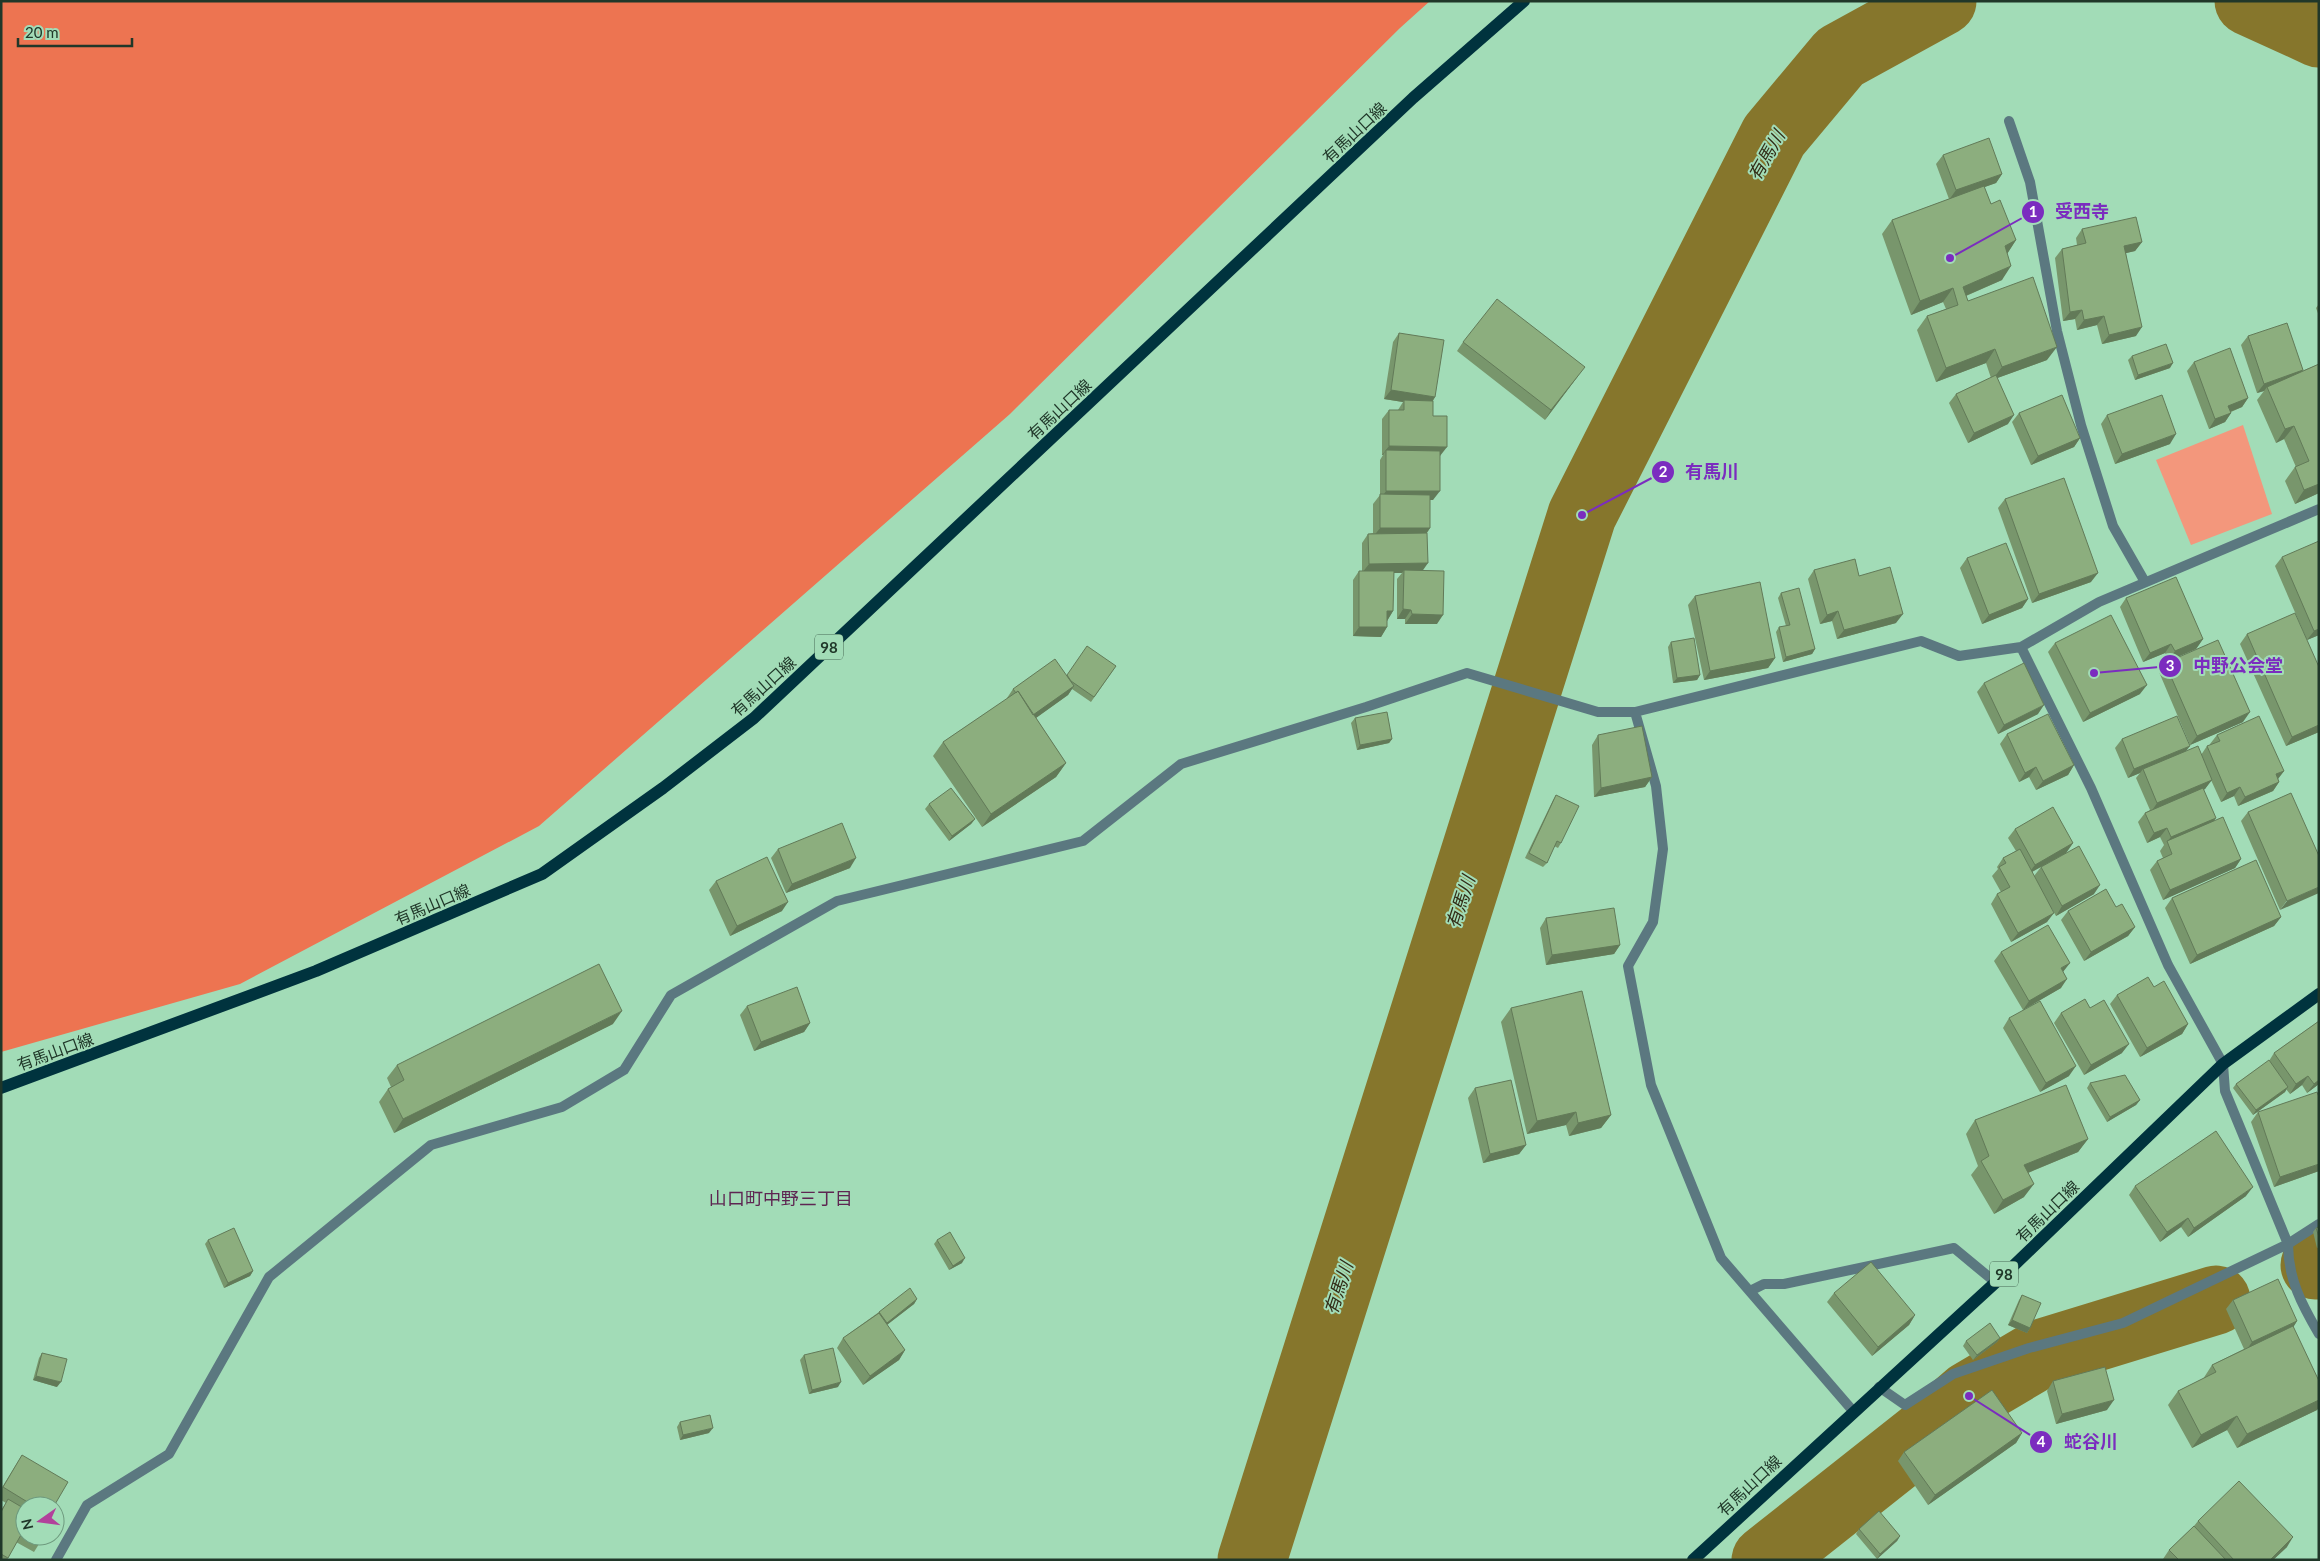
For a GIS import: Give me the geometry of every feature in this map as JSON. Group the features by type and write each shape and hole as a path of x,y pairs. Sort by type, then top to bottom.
{"main road":[{"name":"有馬山口線","path":"1,1088 316,971 542,874 663,788 754,718 1405,105 1524,1"},
{"name":"有馬山口線","path":"1693,1560 1879,1387 1996,1282 2223,1064 2319,994"}],"street":[{"path":"2009,121 2030,182 2057,331 2081,425 2113,526 2145,582"},
{"path":"56,1560 87,1505 169,1454 269,1277 431,1145 562,1107 624,1070 672,995 837,901 1083,841 1181,764 1366,707 1467,672 1598,712 1634,712 1921,641 1959,656 2021,647 2099,602 2319,509"},
{"path":"2021,647 2090,788 2168,965 2223,1064 2225,1091 2288,1244 2288,1262 2294,1285 2319,1334"},
{"path":"1634,712 1656,786 1663,849 1653,922 1628,966 1651,1085 1720,1258 1853,1412"},
{"path":"1879,1387 1905,1405 1953,1374 2029,1348 2123,1323 2288,1244 2319,1224"},
{"path":"1750,1291 1764,1284 1784,1284 1954,1248 1996,1282"}],"shaded area":[{"path":"1,1 1430,1 1400,28 1010,414 539,826 240,984 1,1052"},
{"path":"2243,425 2272,514 2191,545 2156,460"}],"building":[{"path":"1989,138 2002,174 1956,190 1943,155"},
{"path":"1984,186 1991,204 2000,200 2016,240 2005,246 2011,266 1963,287 1968,301 2033,277 2057,347 2002,367 1995,349 1946,368 1927,316 1958,305 1953,288 1920,301 1892,220"},
{"path":"2136,217 2142,242 2124,246 2142,327 2109,335 2104,316 2084,320 2082,310 2070,312 2062,249 2086,243 2082,229"},
{"path":"1497,299 1585,367 1551,410 1463,342"},
{"path":"2287,323 2303,370 2264,384 2248,336"},
{"path":"1399,333 1444,340 1435,397 1391,390"},
{"path":"2166,344 2173,363 2138,375 2132,356"},
{"path":"2230,348 2248,398 2228,406 2231,413 2215,419 2194,362"},
{"path":"2319,364 2319,484 2304,490 2295,467 2309,461 2294,426 2285,429 2267,387"},
{"path":"1996,375 2014,415 1974,433 1956,394"},
{"path":"2062,395 2080,438 2038,456 2019,413"},
{"path":"2162,395 2176,434 2122,454 2107,415"},
{"path":"1404,400 1433,401 1433,416 1447,416 1447,447 1389,446 1389,410 1404,410"},
{"path":"1386,450 1440,451 1440,491 1386,491"},
{"path":"2064,478 2098,573 2039,594 2005,499"},
{"path":"1380,494 1430,495 1430,528 1380,528"},
{"path":"1427,533 1428,563 1369,564 1368,534"},
{"path":"2319,541 2319,629 2314,631 2282,557"},
{"path":"2006,543 2028,599 1989,615 1967,558"},
{"path":"1855,559 1859,576 1890,567 1903,614 1844,630 1838,611 1827,615 1814,570"},
{"path":"1404,570 1444,571 1443,615 1412,614 1411,610 1403,609"},
{"path":"1359,571 1394,571 1393,611 1387,611 1387,627 1359,627"},
{"path":"2176,577 2203,639 2175,651 2171,644 2150,653 2126,598"},
{"path":"1760,582 1775,658 1710,671 1695,596"},
{"path":"1799,588 1815,649 1786,657 1779,627 1790,625 1781,593"},
{"path":"2295,613 2319,667 2319,725 2292,737 2247,634"},
{"path":"2111,615 2147,685 2090,713 2055,643"},
{"path":"1694,638 1700,675 1677,678 1671,642"},
{"path":"2218,640 2250,712 2197,736 2165,663"},
{"path":"1087,646 1116,666 1094,697 1071,681 1067,675"},
{"path":"1055,659 1074,686 1033,715 1018,691 1016,693 1013,689"},
{"path":"2024,663 2044,705 2004,725 1984,683"},
{"path":"1018,691 1066,763 991,814 943,742"},
{"path":"1387,712 1392,739 1360,745 1355,718"},
{"path":"2048,714 2074,765 2043,781 2036,767 2025,773 2007,734"},
{"path":"2177,716 2190,746 2134,769 2122,739"},
{"path":"2259,716 2284,771 2276,774 2279,782 2245,797 2240,787 2227,793 2207,746 2220,741 2217,735"},
{"path":"1642,726 1652,777 1601,788 1598,735"},
{"path":"2198,746 2212,780 2157,803 2143,769"},
{"path":"951,788 975,819 952,836 929,804"},
{"path":"2203,788 2216,818 2171,837 2167,828 2154,833 2145,813"},
{"path":"2291,793 2319,856 2319,887 2287,901 2248,812"},
{"path":"1556,795 1579,806 1561,843 1557,841 1547,863 1529,853"},
{"path":"2053,807 2073,843 2035,865 2015,829"},
{"path":"2223,817 2241,859 2170,890 2157,861 2172,854 2167,841"},
{"path":"842,823 856,858 792,884 778,849"},
{"path":"2079,846 2100,885 2062,906 2041,867"},
{"path":"2020,849 2054,913 2018,933 1997,894 2010,887 1999,867 2006,863 2003,858"},
{"path":"767,857 788,902 737,926 716,881"},
{"path":"2256,860 2281,917 2197,955 2172,898"},
{"path":"2106,889 2116,907 2122,904 2135,927 2091,952 2068,911"},
{"path":"1614,908 1620,945 1552,955 1546,918"},
{"path":"2048,925 2070,963 2061,968 2067,979 2029,1001 2001,952"},
{"path":"599,964 622,1011 403,1119 388,1089 404,1080 397,1065"},
{"path":"2148,977 2154,987 2164,981 2188,1024 2147,1048 2117,995"},
{"path":"797,987 810,1023 761,1042 747,1006"},
{"path":"1582,991 1611,1115 1578,1123 1576,1112 1537,1121 1511,1008"},
{"path":"2085,999 2090,1008 2104,1000 2129,1044 2091,1065 2061,1013"},
{"path":"2040,1001 2076,1066 2046,1083 2009,1018"},
{"path":"2319,1021 2319,1080 2314,1084 2308,1076 2296,1084 2274,1053"},
{"path":"2269,1060 2288,1087 2256,1110 2236,1084"},
{"path":"2125,1075 2140,1100 2110,1117 2090,1083"},
{"path":"1511,1080 1526,1145 1490,1154 1475,1088"},
{"path":"2066,1085 2088,1139 2024,1165 2034,1184 2003,1200 1981,1161 1989,1156 1975,1120"},
{"path":"2317,1092 2319,1097 2319,1164 2280,1177 2258,1112"},
{"path":"2216,1131 2253,1187 2194,1228 2188,1218 2167,1232 2135,1186"},
{"path":"234,1228 253,1271 228,1283 208,1240"},
{"path":"950,1232 965,1258 953,1266 937,1240"},
{"path":"1871,1262 1915,1315 1878,1347 1834,1293"},
{"path":"2278,1279 2297,1321 2252,1342 2233,1300"},
{"path":"910,1288 917,1299 887,1323 879,1312"},
{"path":"2022,1295 2041,1303 2030,1328 2012,1320"},
{"path":"879,1313 905,1350 870,1376 843,1338"},
{"path":"1990,1323 2000,1338 1977,1355 1966,1341"},
{"path":"2293,1326 2319,1381 2319,1400 2247,1434 2237,1416 2201,1435 2178,1391 2216,1372 2212,1365"},
{"path":"833,1348 841,1382 812,1390 804,1355"},
{"path":"42,1353 67,1359 61,1382 36,1376"},
{"path":"2105,1367 2114,1400 2062,1414 2053,1381"},
{"path":"1992,1390 2022,1433 1935,1495 1904,1452"},
{"path":"710,1415 713,1428 683,1435 680,1422"},
{"path":"22,1455 68,1482 60,1496 18,1496 3,1487"},
{"path":"2239,1481 2293,1537 2270,1560 2234,1560 2198,1521"},
{"path":"8,1499 15,1503 15,1546 8,1558 1,1554 1,1512"},
{"path":"1879,1511 1900,1536 1880,1554 1859,1529"},
{"path":"2194,1526 2226,1560 2179,1560 2169,1550"}],"waterway":[{"name":"有馬川","path":"1252,1560 1582,515 1774,136 1840,57 1942,1"},
{"name":"有馬川","path":"2249,1 2319,33"},
{"path":"1766,1560 1924,1435 1969,1396 2040,1354 2216,1300"}],"place":[{"name":"受西寺","path":"1950,258"},
{"name":"有馬川","path":"1582,515"},
{"name":"中野公会堂","path":"2094,673"},
{"name":"蛇谷川","path":"1969,1396"}],"district":[{"name":"山口町中野三丁目","path":"781,1198"}]}
